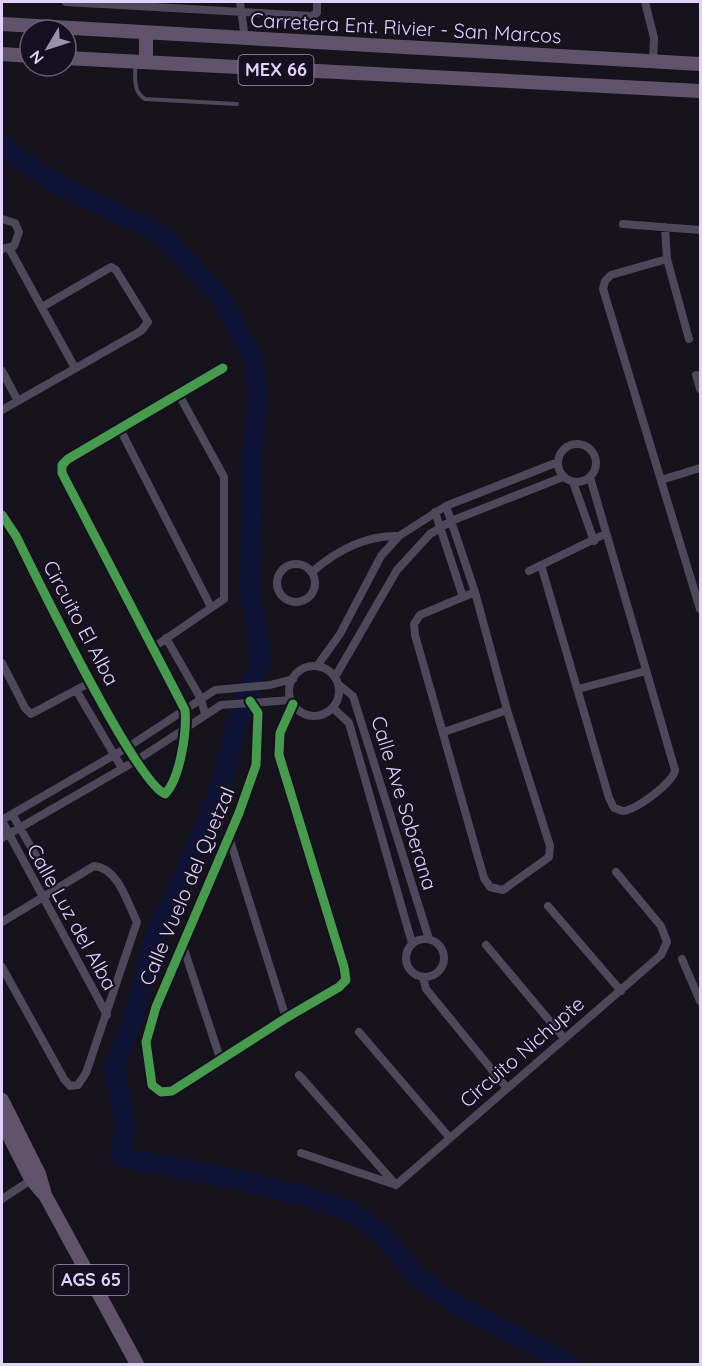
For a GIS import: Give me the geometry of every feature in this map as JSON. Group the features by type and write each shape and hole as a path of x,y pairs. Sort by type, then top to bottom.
{"main road":[{"name":"Carretera Ent. Rivier - San Marcos","path":"2,24 700,64"},
{"path":"141,62 146,33"},
{"path":"2,54 18,55"},
{"name":"MEX 66","path":"78,59 700,91"},
{"name":"AGS 65","path":"2,1100 35,1177"},
{"name":"AGS 65","path":"2,1122 35,1177 137,1365"}],"street":[{"path":"66,2 241,6 311,16 317,13 317,2"},
{"path":"645,2 654,38 653,61"},
{"path":"241,6 245,39"},
{"path":"2,219 15,223 19,232 17,242 5,248 42,307 75,368"},
{"path":"623,224 700,230"},
{"path":"665,227 667,258 689,339"},
{"path":"667,258 611,275 605,281 603,289 700,609"},
{"path":"2,410 141,331 148,322 116,270 111,267 42,307"},
{"path":"187,726 185,710 62,473 62,465 68,459 223,368"},
{"path":"2,371 18,401"},
{"path":"696,375 700,389"},
{"path":"154,647 224,599 224,477 178,393"},
{"path":"120,429 211,607"},
{"path":"541,565 609,798 614,808 622,811 633,807 674,777 675,770 590,477 595,461 587,448 571,445 562,452 558,462 563,477 573,482 590,477"},
{"path":"318,666 340,634 381,556 399,536 446,506 558,462"},
{"path":"661,480 700,468"},
{"path":"292,702 303,714 312,716 320,716 333,708 338,701 337,681 397,570 411,552 440,527 563,477"},
{"path":"573,482 594,541"},
{"path":"446,506 475,592 507,710 550,846 549,857 504,890 490,887 484,878 415,635 414,624 420,615 475,592"},
{"path":"435,512 463,597"},
{"name":"Circuito El Alba","path":"2,514 16,536 91,682 155,790 165,794 173,786 187,726"},
{"path":"529,571 605,534"},
{"path":"312,572 333,554 381,536 399,536"},
{"path":"303,566 312,572 315,578 314,590 306,600 291,602 278,590 278,577 286,567 303,566"},
{"path":"166,638 201,699 205,714"},
{"name":"Circuito El Alba","path":"2,663 25,708 31,714 91,682"},
{"path":"2,821 128,747 215,690 270,685 292,679 306,667 318,666 326,669 337,681"},
{"path":"578,689 646,671"},
{"path":"182,943 221,1061 286,1018 339,987 346,980 279,755 280,733 292,702 290,687 292,679"},
{"name":"Calle Ave Soberana","path":"337,681 353,696 429,939"},
{"name":"Circuito El Alba","path":"76,690 122,768"},
{"name":"Calle Vuelo del Quetzal","path":"221,1061 172,1091 161,1092 152,1085 146,1042 156,1006 256,765 258,713 250,702"},
{"path":"5,836 137,760 205,714 228,703 292,702"},
{"name":"Calle Ave Soberana","path":"333,708 349,723 412,943"},
{"path":"444,732 507,710"},
{"name":"Calle Luz del Alba","path":"12,814 55,889"},
{"name":"Calle Luz del Alba","path":"2,821 5,836 42,896 107,1015"},
{"path":"228,834 286,1018"},
{"path":"2,922 94,866 104,867 113,874 137,922 107,1015 86,1073 78,1085 70,1086 2,967"},
{"name":"Circuito Nichupte","path":"396,1185 405,1180 449,1137 661,955 667,942 661,926 616,872"},
{"path":"548,906 621,991"},
{"path":"420,939 429,939 441,946 444,960 437,973 423,977 411,972 407,965 407,950 412,943 420,939"},
{"path":"486,945 564,1038"},
{"path":"682,959 700,1001"},
{"path":"423,977 426,989 506,1087"},
{"path":"359,1032 449,1137"},
{"path":"299,1075 396,1185"},
{"path":"301,1153 396,1185"},
{"path":"2,1199 35,1177"}],"lane":[{"path":"141,62 136,88 138,94 145,99 237,104"}],"waterway":[{"path":"2,144 20,160 63,187 161,234 220,297 253,358 258,394 252,453 250,591 261,658 235,729 224,775 207,822 152,944 133,1019 114,1067 125,1122 120,1157 225,1177 305,1196 350,1211 381,1233 417,1277 462,1308 569,1364"}],"cycle path":[{"path":"2,515 16,536 110,717 151,781 165,794 175,778 181,755 185,710 62,473 62,465 68,459 223,368"},
{"path":"250,701 258,713 256,765 239,813 156,1007 146,1042 152,1085 161,1092 172,1091 339,987 346,980 279,755 280,733 293,704"}]}
